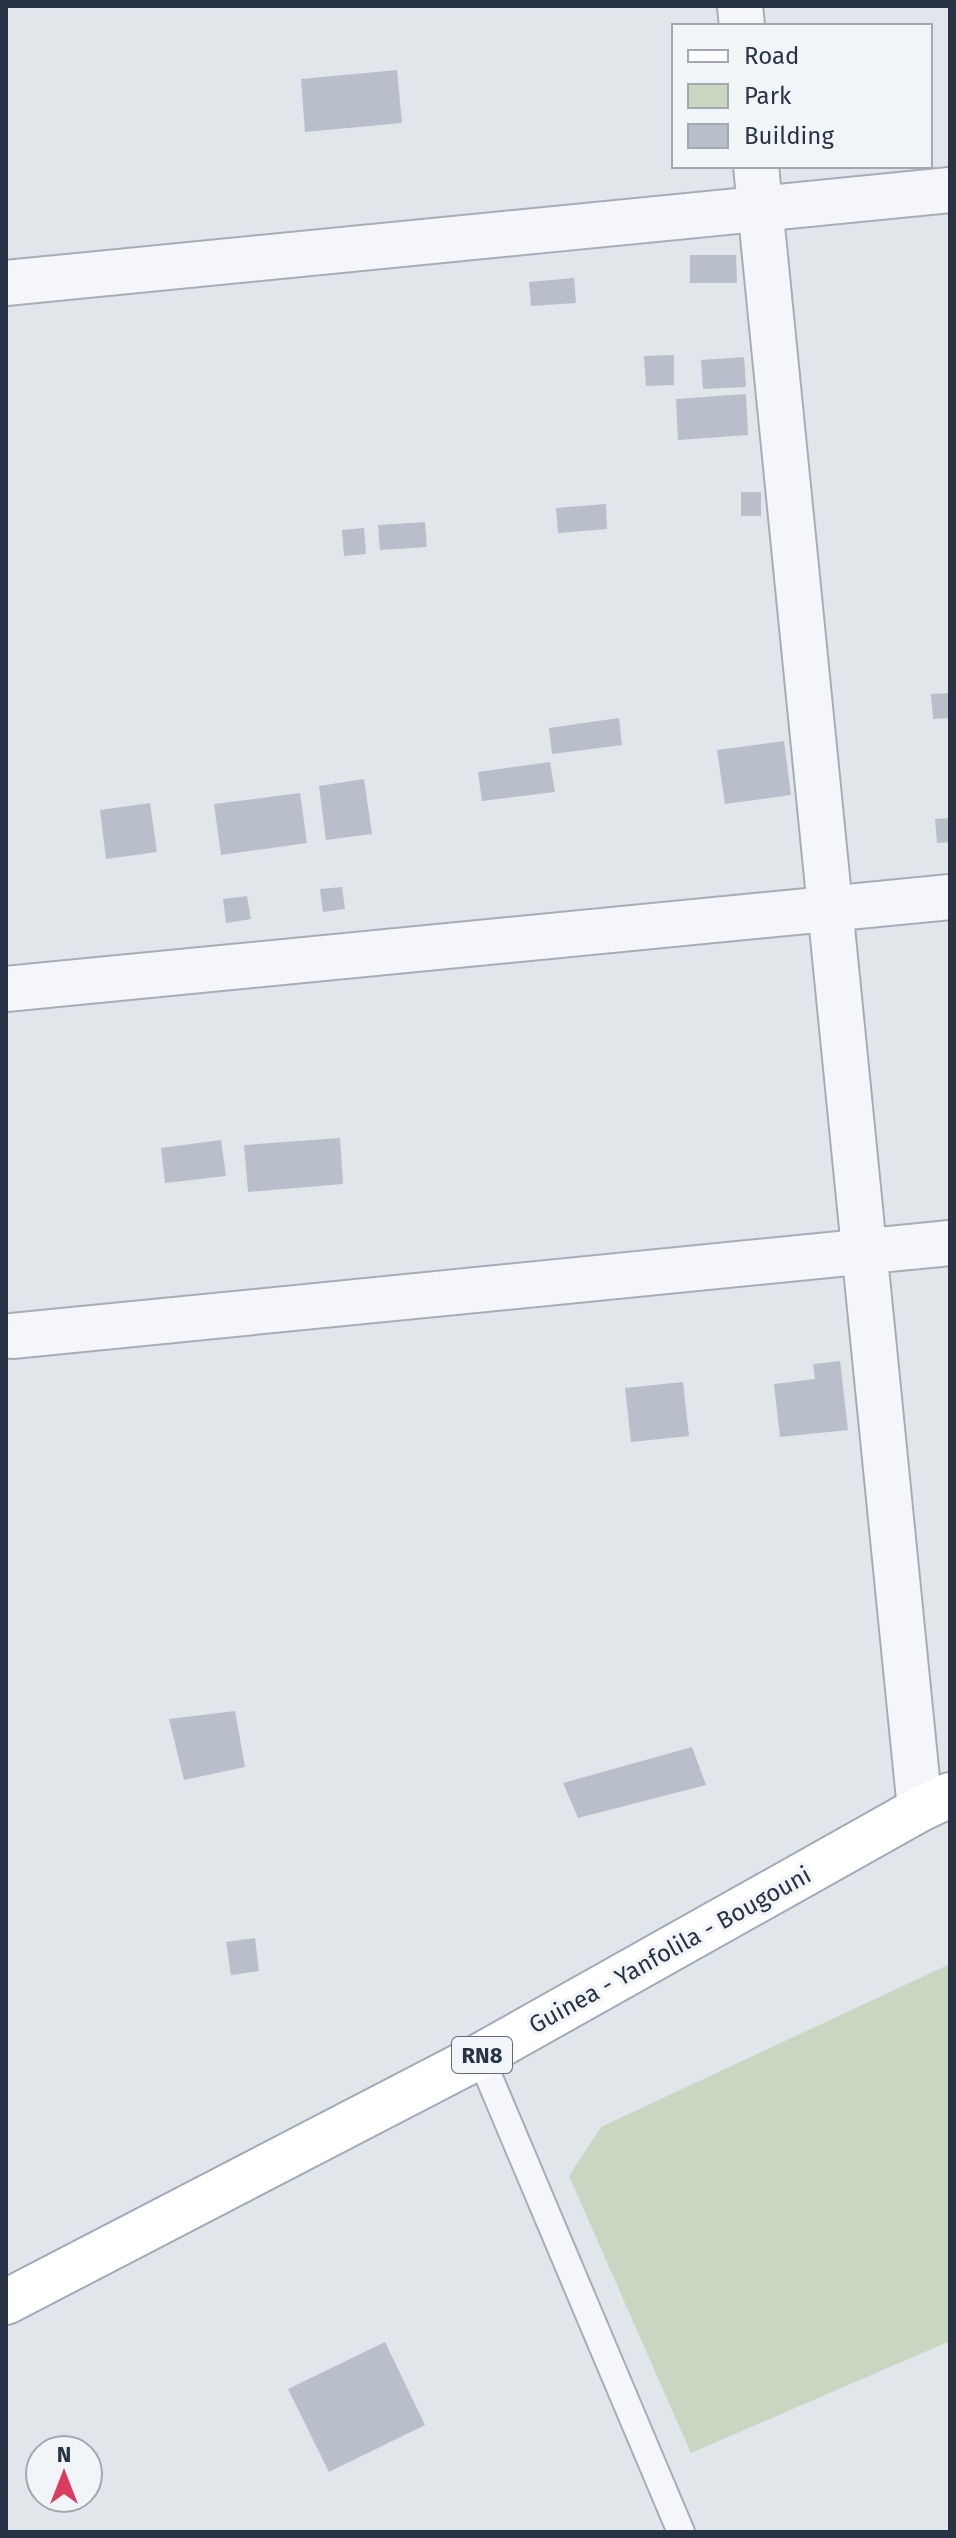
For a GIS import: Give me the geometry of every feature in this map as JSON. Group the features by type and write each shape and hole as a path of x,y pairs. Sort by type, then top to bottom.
{"main road":[{"name":"Guinea - Yanfolila - Bougouni","path":"6,2302 480,2056 935,1802"}],"street":[{"path":"756,168 864,1252 935,1802"},
{"path":"6,283 950,190"},
{"path":"6,989 950,897"},
{"path":"12,1336 950,1243"}],"lane":[{"path":"480,2056 681,2532"}],"green space":[{"path":"950,1964 950,2341 691,2453 569,2176 601,2127"}],"building":[{"path":"397,70 402,123 305,132 301,79"},
{"path":"690,255 736,255 737,283 690,283"},
{"path":"574,278 576,303 531,306 529,282"},
{"path":"674,355 674,385 646,386 644,356"},
{"path":"744,357 746,387 703,389 701,360"},
{"path":"746,394 748,435 678,440 676,399"},
{"path":"741,492 761,492 761,516 741,516"},
{"path":"606,504 607,529 558,533 556,508"},
{"path":"425,522 427,547 380,550 378,525"},
{"path":"364,528 366,554 344,556 342,530"},
{"path":"950,693 950,718 933,719 931,694"},
{"path":"619,718 622,745 552,754 549,728"},
{"path":"784,741 791,795 725,804 717,750"},
{"path":"550,762 555,792 482,801 478,772"},
{"path":"364,779 372,834 326,840 319,786"},
{"path":"300,793 307,843 221,855 214,804"},
{"path":"150,803 157,852 106,859 100,810"},
{"path":"950,818 950,842 937,843 935,819"},
{"path":"342,887 345,909 323,912 320,889"},
{"path":"247,896 251,919 226,923 223,899"},
{"path":"340,1138 343,1184 248,1192 244,1145"},
{"path":"221,1140 226,1176 165,1183 161,1148"},
{"path":"840,1361 848,1430 780,1437 774,1384 815,1379 813,1364"},
{"path":"683,1382 689,1436 631,1442 625,1388"},
{"path":"235,1711 245,1767 184,1780 169,1719"},
{"path":"692,1747 706,1785 578,1818 563,1783"},
{"path":"255,1938 259,1971 231,1975 226,1942"},
{"path":"385,2342 425,2425 329,2472 288,2389"}]}
